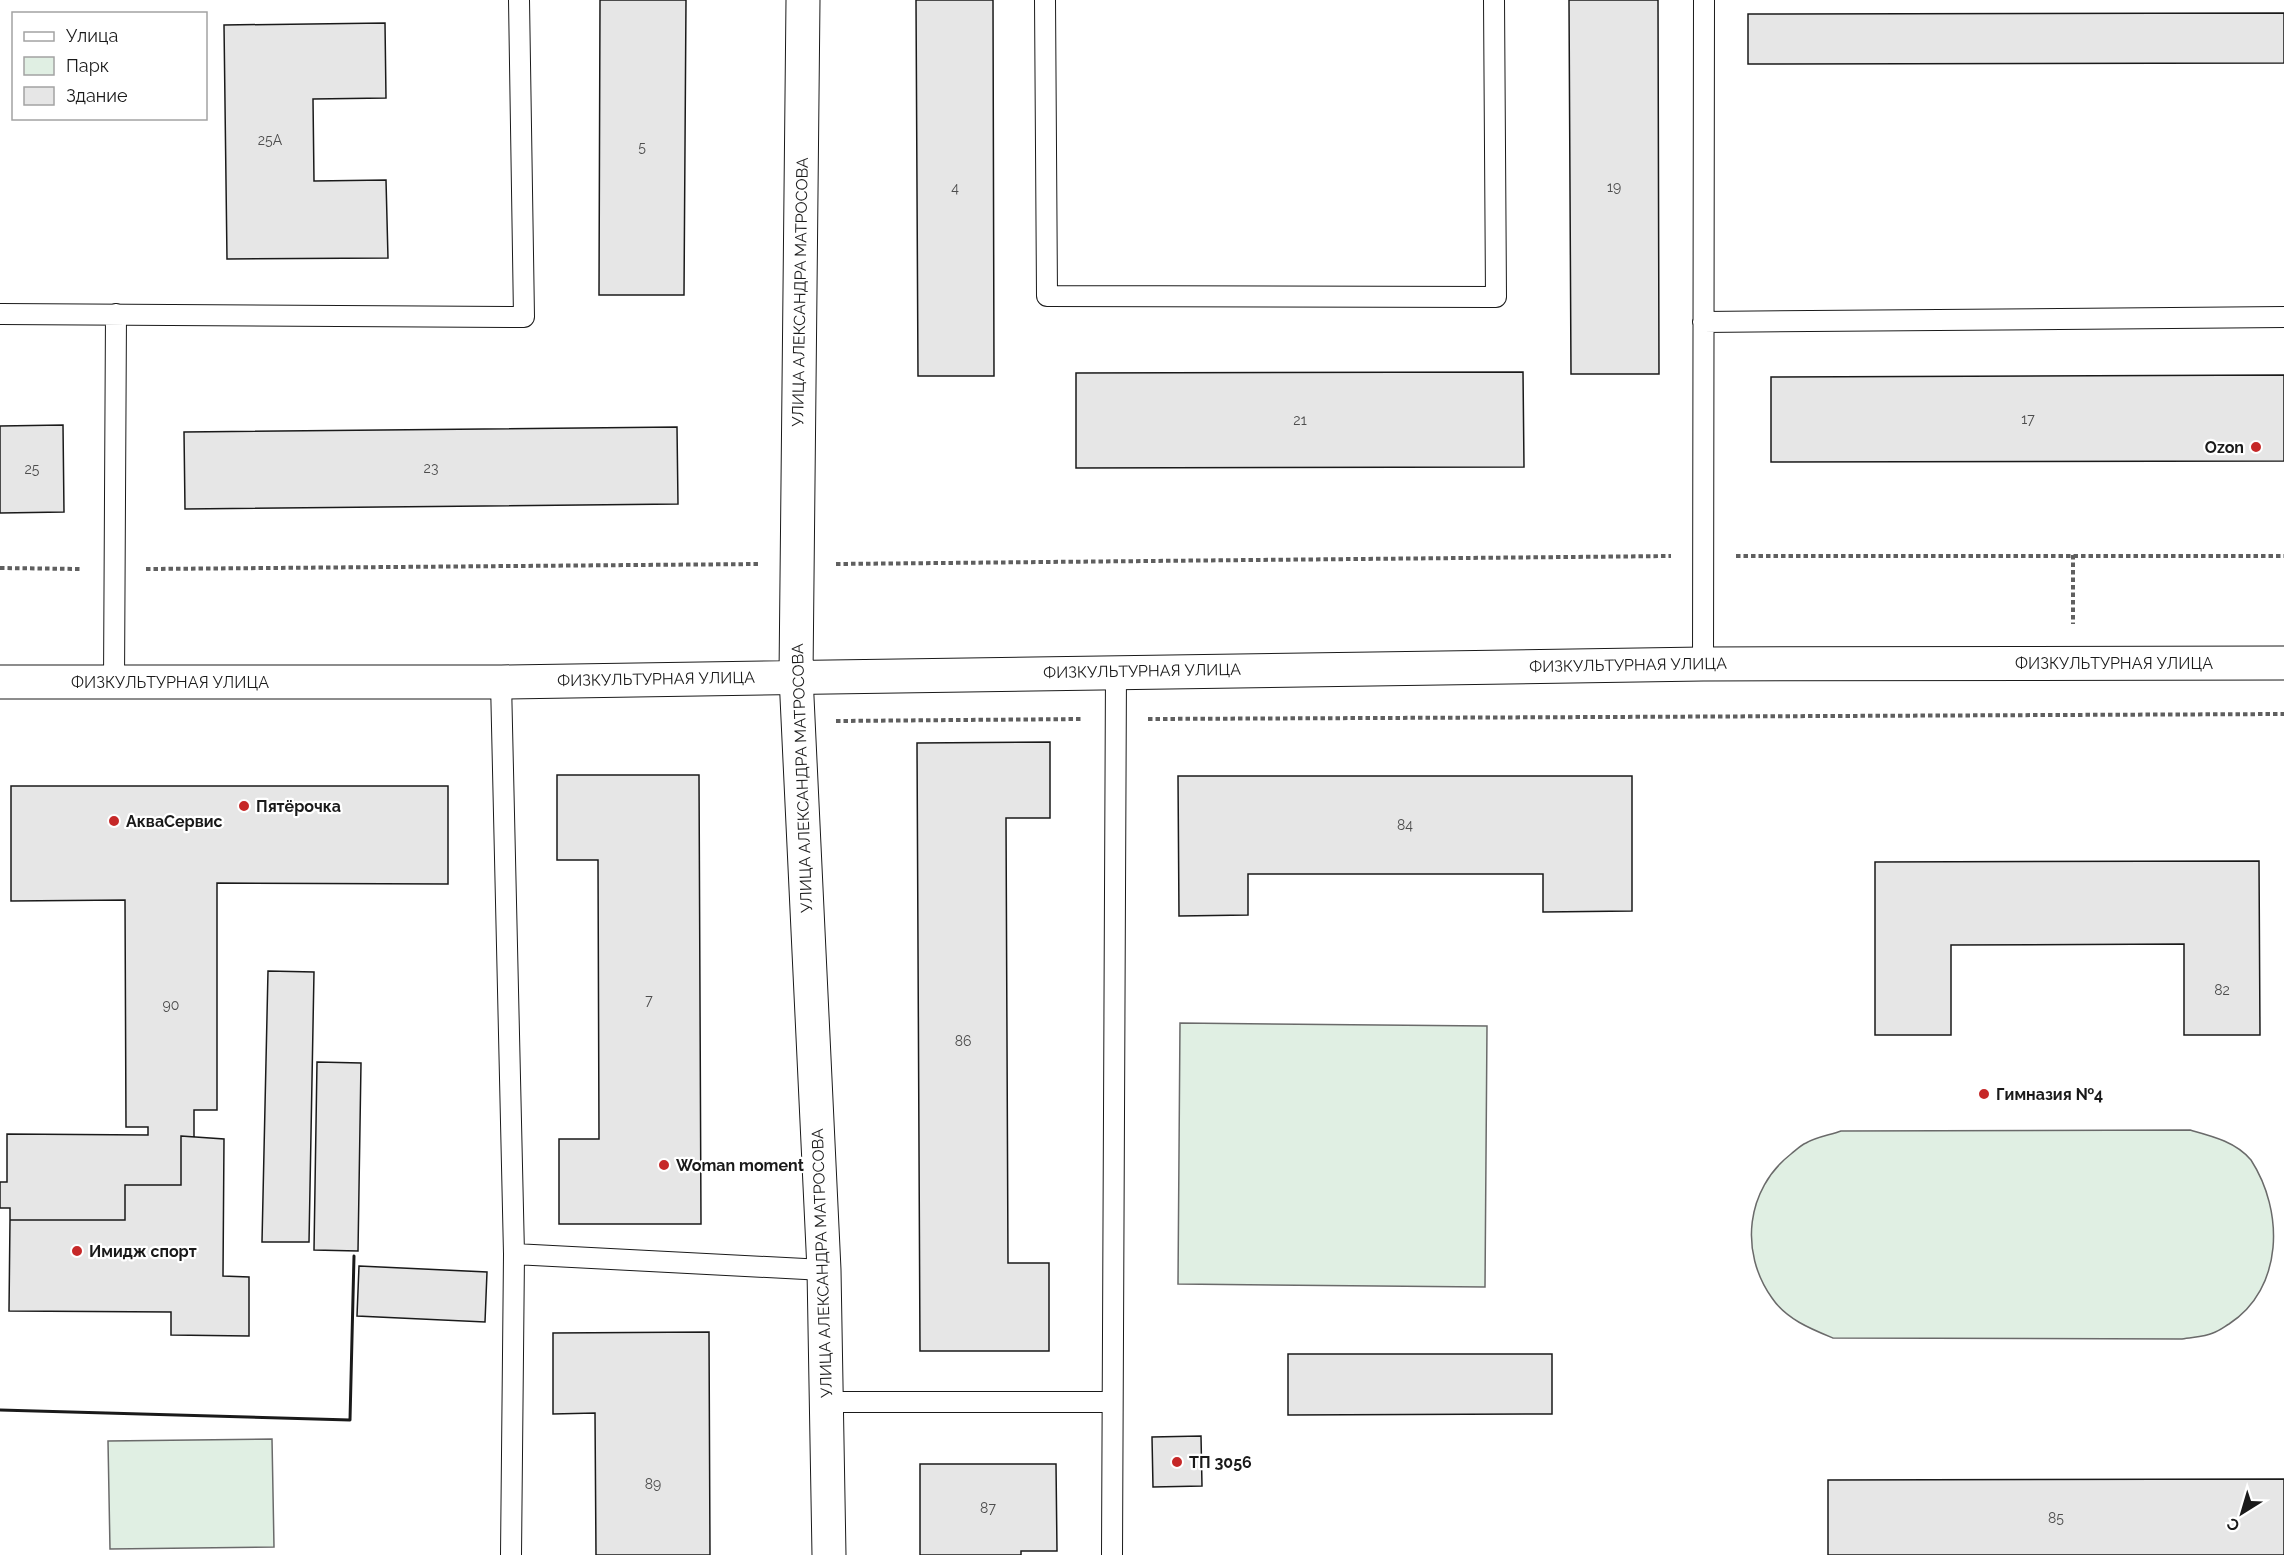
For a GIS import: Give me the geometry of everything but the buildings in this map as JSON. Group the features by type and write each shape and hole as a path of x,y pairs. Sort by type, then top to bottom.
{"street":[{"name":"УЛИЦА АЛЕКСАНДРА МАТРОСОВА","path":"803,0 796,676 824,1270 829,1555"},
{"name":"ФИЗКУЛЬТУРНАЯ УЛИЦА","path":"0,682 501,682 1702,664 2284,663"}],"lane":[{"path":"0,314 524,317 519,0"},
{"path":"1045,0 1047,296 1496,297 1494,0"},
{"path":"1702,664 1704,0"},
{"path":"114,682 116,314"},
{"path":"1703,322 2284,317"},
{"path":"1112,1555 1116,672"},
{"path":"501,682 514,1254 511,1555"},
{"path":"514,1254 824,1270"},
{"path":"826,1402 1112,1402"}],"path":[{"path":"0,568 115,569 1703,556 2284,556"},
{"path":"798,721 2284,714"}],"green space":[{"path":"1180,1023 1487,1026 1485,1287 1178,1284"},
{"path":"2190,1130 2231,1144 2251,1160 2262,1180 2273,1225 2273,1248 2269,1270 2260,1290 2247,1309 2229,1324 2209,1334 2182,1339 1833,1338 1784,1312 1761,1280 1755,1261 1752,1222 1764,1185 1776,1168 1791,1154 1804,1144 1819,1138 1841,1131"},
{"path":"272,1439 274,1547 110,1549 108,1441"}],"wall":[{"path":"0,1410 350,1420 354,1256"}],"place":[{"name":"Ozon","path":"2256,447"},
{"name":"Пятёрочка","path":"244,806"},
{"name":"АкваСервис","path":"114,821"},
{"name":"Гимназия №4","path":"1984,1094"},
{"name":"Woman moment","path":"664,1165"},
{"name":"Имидж спорт","path":"77,1251"},
{"name":"ТП 3056","path":"1177,1462"}]}
